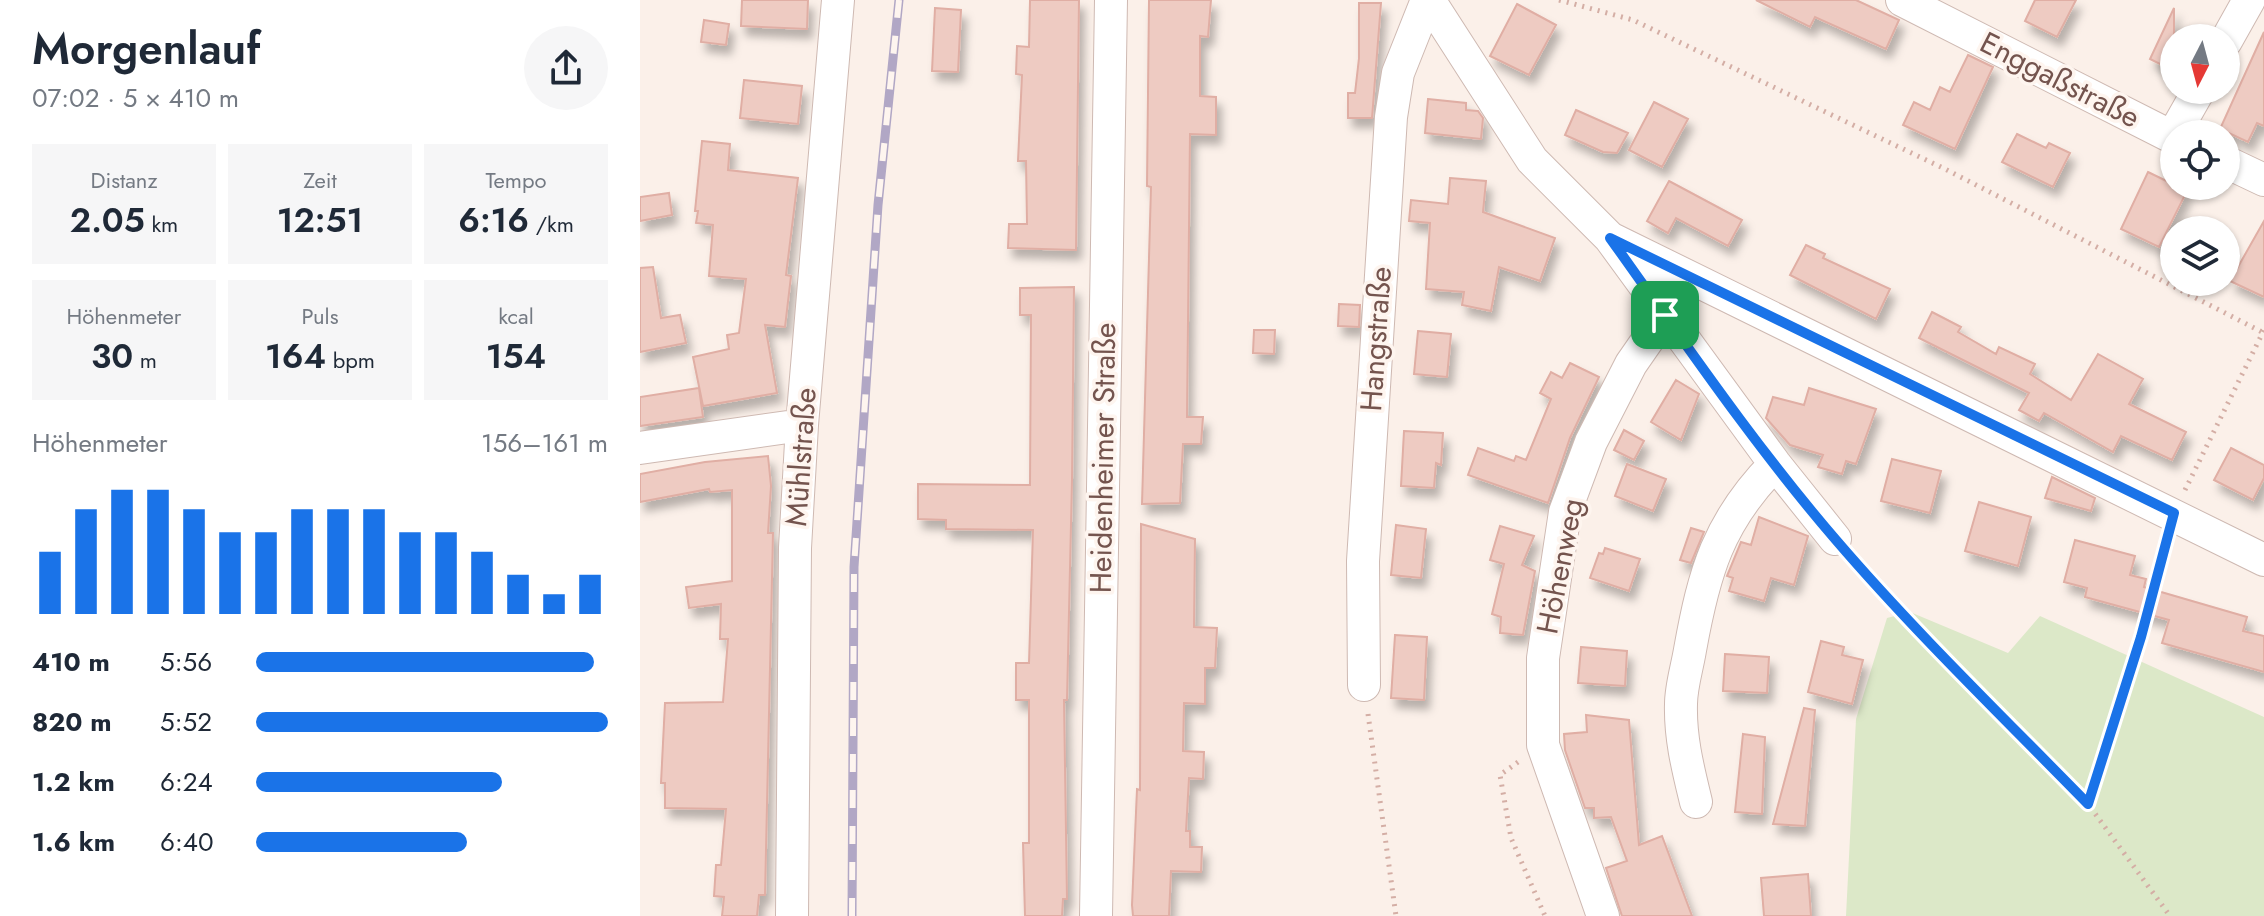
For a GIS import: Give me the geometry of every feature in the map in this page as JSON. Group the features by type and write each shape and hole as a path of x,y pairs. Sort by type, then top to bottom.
{"street":[{"name":"Mühlstraße","path":"792,916 795,548 802,425 838,0"},
{"name":"Heidenheimer Straße","path":"1096,916 1111,0"},
{"path":"1428,0 1532,160 1610,238 1775,464 1835,539"},
{"name":"Hangstraße","path":"1364,685 1363,561 1391,117 1398,73 1428,0"},
{"path":"2236,24 2249,0"},
{"name":"Enggaßstraße","path":"1913,2 2160,129"},
{"path":"2240,169 2264,180"},
{"path":"1610,238 2174,513 2264,560"},
{"name":"Höhenweg","path":"1603,916 1543,745 1543,658 1565,512 1591,442 1631,364 1665,315"},
{"path":"640,448 802,425"},
{"path":"1696,802 1684,753 1681,703 1700,593 1718,542 1743,496 1775,464"}],"path":[{"path":"1559,0 1633,20 1661,33 1945,169 2264,331 2174,513 2141,637 2088,804"},
{"path":"1835,539 1912,625 2088,804 2170,916"},
{"path":"1364,685 1396,916"},
{"path":"1500,775 1511,838 1545,916"}],"green space":[{"path":"1910,612 2008,653 2040,616 2264,717 2264,916 1846,916 1856,719 1887,618"}],"building":[{"path":"742,0 808,0 807,29 741,26"},
{"path":"1030,0 1079,0 1076,250 1008,248 1009,224 1027,224 1026,161 1018,161 1022,75 1016,74 1017,46 1029,47"},
{"path":"1149,0 1211,0 1208,37 1200,36 1200,96 1216,97 1216,135 1190,134 1187,417 1203,417 1201,444 1183,444 1180,503 1142,504 1151,187 1147,186"},
{"path":"1756,0 1856,0 1899,20 1886,49 1815,17 1810,27"},
{"path":"2035,0 2076,0 2057,37 2025,21"},
{"path":"1359,3 1381,3 1372,118 1348,118 1348,93 1355,93 1359,58"},
{"path":"1517,4 1556,25 1529,75 1490,56"},
{"path":"935,8 961,10 958,72 932,71"},
{"path":"2174,8 2174,24 2166,24"},
{"path":"704,20 729,24 726,45 701,42"},
{"path":"2264,32 2264,126 2257,123 2248,142 2240,138 2240,120 2224,120 2231,104 2240,104 2240,85"},
{"path":"2160,38 2160,64 2150,59"},
{"path":"1968,55 1993,67 1955,149 1903,125 1914,102 1930,110 1940,87 1950,92"},
{"path":"744,80 802,86 798,124 740,118"},
{"path":"1428,99 1466,103 1466,110 1478,111 1483,118 1481,139 1425,133"},
{"path":"1654,102 1688,119 1662,167 1629,150"},
{"path":"1576,110 1628,133 1617,153 1603,152 1565,135"},
{"path":"2017,134 2046,148 2049,143 2070,153 2053,187 2002,162"},
{"path":"702,141 730,144 728,170 798,178 786,275 791,276 785,327 765,325 777,393 703,406 693,357 729,349 727,335 739,333 746,279 709,276 713,225 696,223 698,211 695,211"},
{"path":"2148,172 2160,178 2160,200 2182,200 2174,216 2160,216 2159,247 2121,229"},
{"path":"1450,178 1486,181 1483,212 1555,238 1540,281 1499,267 1491,311 1462,305 1464,292 1426,289 1430,223 1409,221 1411,200 1448,204"},
{"path":"1669,181 1742,220 1728,246 1676,218 1668,233 1647,221"},
{"path":"669,193 672,215 640,221 640,197"},
{"path":"2264,221 2264,297 2240,286 2240,263"},
{"path":"1806,245 1825,254 1823,258 1890,289 1876,319 1790,275"},
{"path":"653,267 661,318 680,315 686,343 640,352 640,268"},
{"path":"1074,287 1067,700 1064,700 1067,899 1063,899 1062,916 1025,916 1023,843 1029,843 1029,700 1016,700 1016,663 1029,663 1033,530 946,529 946,520 918,519 918,484 1030,485 1031,315 1020,315 1020,288"},
{"path":"1339,304 1360,305 1359,327 1338,326"},
{"path":"1932,312 1961,327 1958,332 1996,354 1999,347 2035,364 2030,374 2071,400 2098,354 2143,379 2129,404 2186,432 2172,460 2121,436 2113,452 2044,413 2039,421 2019,410 2029,393 1919,338"},
{"path":"1254,330 1275,330 1274,354 1253,353"},
{"path":"1418,331 1451,334 1447,377 1414,374"},
{"path":"1570,363 1599,377 1570,438 1548,503 1468,475 1478,448 1514,461 1516,456 1526,460 1551,399 1540,393 1551,372 1562,378"},
{"path":"1676,380 1699,394 1681,440 1651,422"},
{"path":"699,388 703,417 640,426 640,397"},
{"path":"1809,388 1876,409 1856,464 1846,461 1842,474 1818,467 1823,455 1790,445 1766,418 1773,397 1804,405"},
{"path":"1624,430 1644,441 1634,460 1614,450"},
{"path":"1404,431 1443,433 1441,465 1436,463 1434,488 1401,486"},
{"path":"2231,448 2264,465 2264,478 2253,500 2214,480"},
{"path":"768,456 771,486 768,533 773,533 765,895 759,895 757,916 722,916 724,897 714,896 716,865 721,865 726,809 665,808 665,783 661,783 665,703 723,702 728,639 720,639 721,604 689,608 686,587 732,581 732,490 710,492 709,489 640,502 640,474 705,462"},
{"path":"1892,459 1941,471 1930,513 1881,501"},
{"path":"1627,464 1666,479 1653,511 1615,496"},
{"path":"2052,477 2095,498 2091,511 2045,498"},
{"path":"1979,502 2031,517 2018,566 1965,551"},
{"path":"1759,517 1808,536 1794,585 1771,578 1764,601 1729,591 1733,578 1727,576 1741,542 1751,545"},
{"path":"1141,524 1195,539 1194,627 1217,628 1215,668 1205,668 1205,704 1184,703 1183,751 1204,752 1203,779 1189,778 1186,831 1190,831 1190,847 1202,847 1201,872 1171,871 1169,916 1133,916 1132,905 1137,789 1140,790"},
{"path":"1396,525 1426,529 1421,578 1391,575"},
{"path":"1500,526 1534,536 1522,565 1535,571 1523,635 1500,633 1501,617 1492,614 1504,564 1490,560"},
{"path":"1691,528 1704,532 1691,563 1680,560"},
{"path":"2075,540 2135,556 2130,575 2146,579 2144,587 2247,617 2243,631 2264,636 2264,672 2162,643 2169,620 2085,597 2087,588 2064,582"},
{"path":"1605,548 1640,559 1629,591 1590,578 1599,553 1603,554"},
{"path":"1395,635 1427,637 1424,700 1391,698"},
{"path":"1821,641 1844,647 1842,655 1863,660 1852,704 1808,692"},
{"path":"1581,647 1627,651 1625,686 1578,683"},
{"path":"1725,654 1769,657 1767,693 1723,691"},
{"path":"1804,708 1815,710 1805,826 1773,824"},
{"path":"1586,715 1629,720 1639,845 1662,836 1692,916 1622,916 1606,868 1627,861 1611,817 1594,818 1594,808 1585,808 1565,750 1564,734 1587,732"},
{"path":"1743,734 1765,737 1762,814 1735,812"},
{"path":"1808,874 1811,916 1764,916 1761,878"}],"railway":[{"path":"852,916 854,567 878,205 899,0"}],"route":[{"path":"1610,238 2174,513 2141,637 2088,804 1912,625 1835,539 1775,464 1665,315 1610,238"}]}
